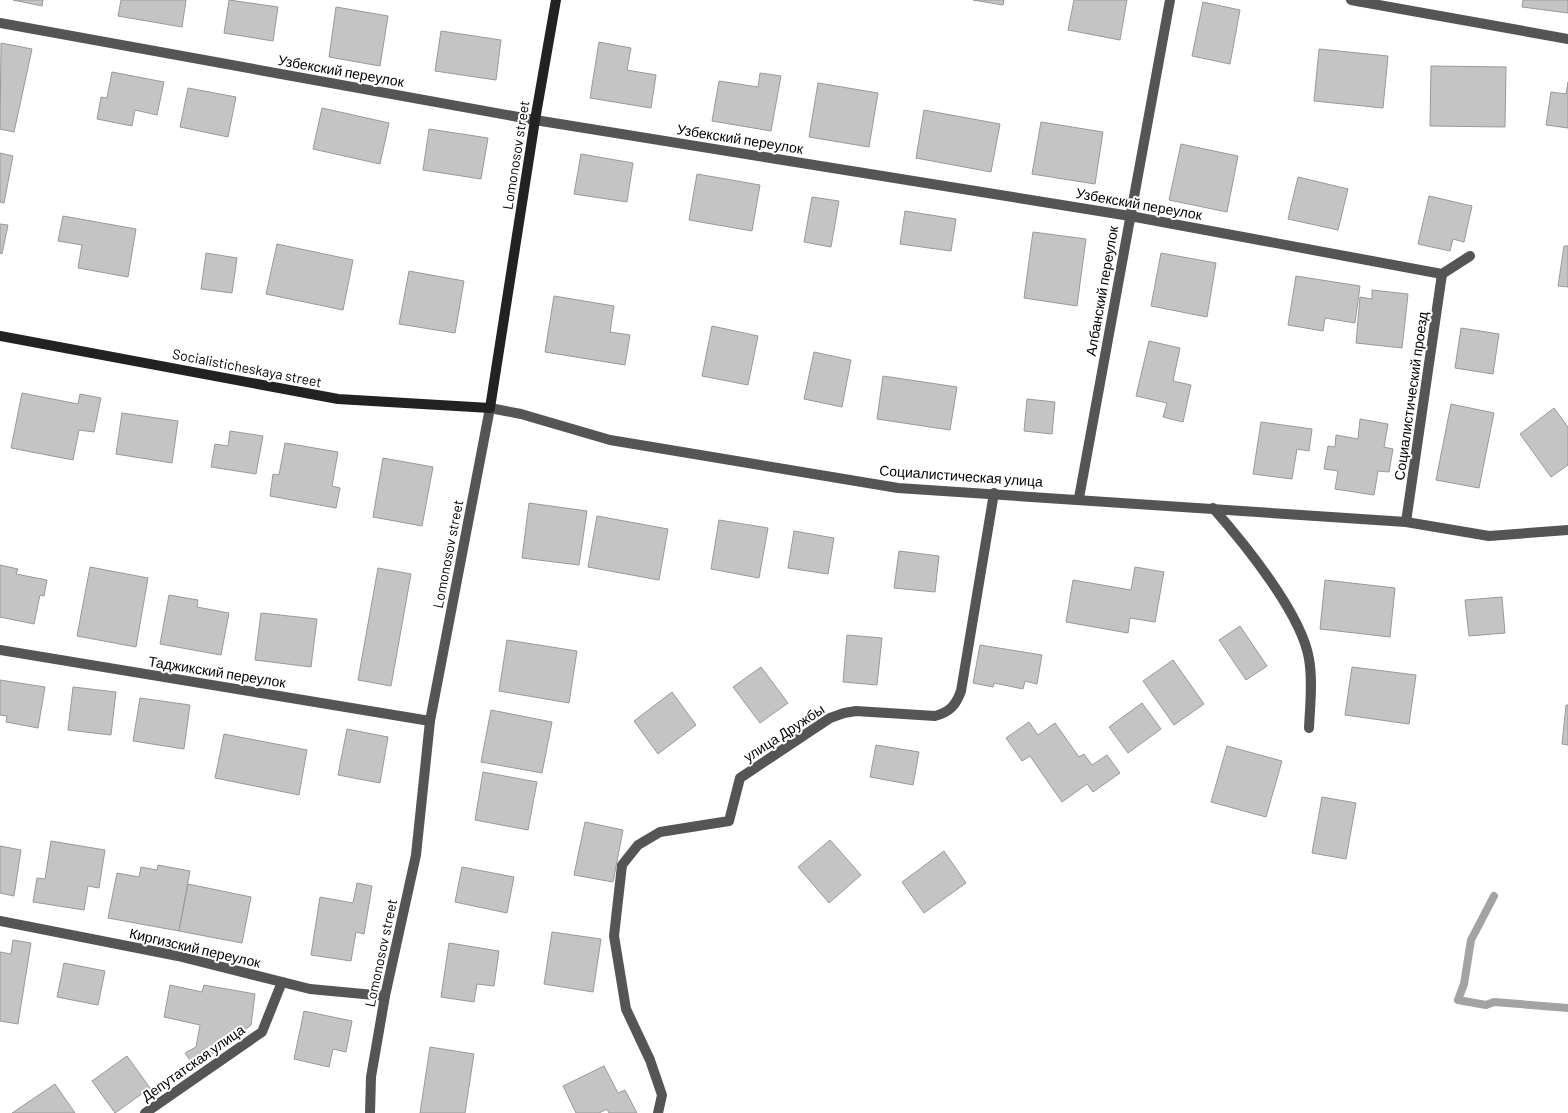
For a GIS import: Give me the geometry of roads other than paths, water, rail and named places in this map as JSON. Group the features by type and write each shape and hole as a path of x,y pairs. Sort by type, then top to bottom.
{"street":[{"name":"Lomonosov street","path":"370,1113 370,1077 385,996 416,855 430,721 490,408 535,120 556,0"},
{"name":"Албанский переулок","path":"1079,498 1170,0"},
{"path":"1352,0 1568,39"},
{"name":"Узбекский переулок","path":"0,23 535,120 1130,216 1442,274"},
{"path":"1442,274 1470,256"},
{"name":"Социалистический проезд","path":"1406,522 1442,274"},
{"name":"Socialisticheskaya street","path":"0,336 338,398 490,408"},
{"name":"Социалистическая улица","path":"490,408 629,443 898,488 1079,498 1406,522 1489,536 1568,530"},
{"name":"улица Дружбы","path":"658,1113 662,1095 650,1060 626,1008 614,936 622,865 638,846 660,832 729,820 740,778 830,718 856,711 935,716 947,713 957,703 961,691 994,493"},
{"path":"1213,508 1243,543 1276,590 1301,634 1309,657 1311,672 1309,728"},
{"name":"Таджикский переулок","path":"0,650 430,721"},
{"name":"Киргизский переулок","path":"0,921 178,956 310,988 385,996"},
{"name":"Депутатская улица","path":"145,1113 262,1032 282,982"}],"waterway":[{"path":"1494,896 1471,940 1464,984 1458,1000 1486,1005 1494,1002 1568,1008"}]}
